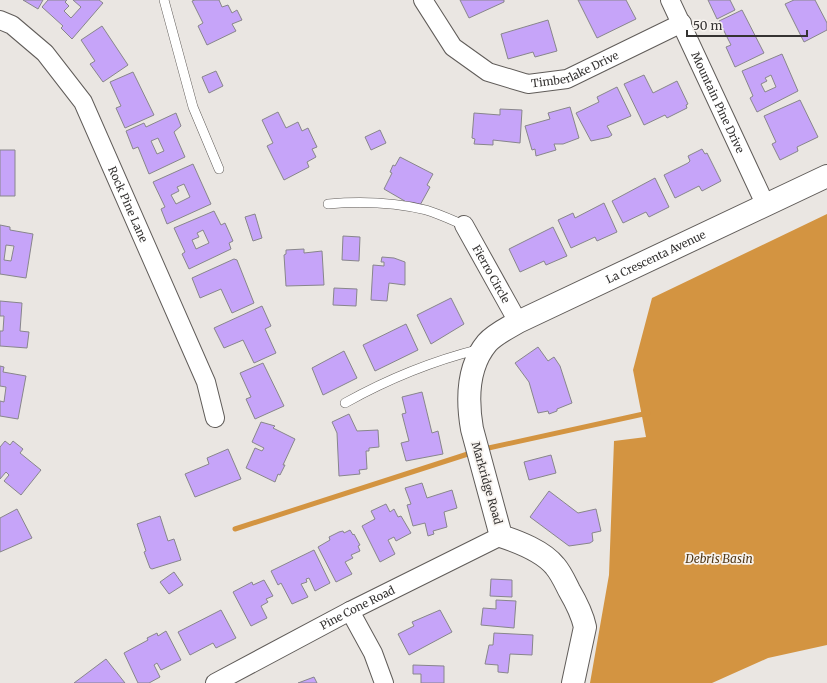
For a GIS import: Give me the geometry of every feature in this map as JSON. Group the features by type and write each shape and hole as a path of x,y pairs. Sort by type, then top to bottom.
{"street":[{"name":"Timberlake Drive","path":"423,0 453,47 488,72 528,84 567,79 682,23"},
{"name":"Mountain Pine Drive","path":"670,0 766,206"},
{"name":"Rock Pine Lane","path":"0,20 12,25 45,54 83,102 206,382 215,418"},
{"name":"La Crescenta Avenue","path":"486,345 518,322 827,176"},
{"name":"Fierro Circle","path":"464,226 518,322"},
{"name":"Markridge Road","path":"486,345 477,358 469,390 469,411 477,449 501,536 515,540 544,556 555,566 579,607 585,627 573,683"},
{"name":"Pine Cone Road","path":"216,683 350,611 501,536"},
{"path":"350,611 373,653 384,683"}],"lane":[{"path":"164,0 193,107 219,169"},
{"path":"328,204 360,201 391,203 428,210 464,226"},
{"path":"345,403 382,383 443,358 486,345"}],"water":[{"name":"Debris Basin","path":"827,214 827,645 768,658 712,683 590,683 609,575 614,441 646,437 633,370 652,298"}],"building":[{"path":"23,0 43,0 38,9"},
{"path":"48,0 67,0 65,2 69,6 64,11 71,18 81,7 73,0 99,0 103,3 72,39 61,28 63,26 42,7"},
{"path":"219,0 222,7 228,5 232,13 237,10 242,20 232,24 236,31 207,45 198,26 203,23 192,1"},
{"path":"460,0 504,0 504,2 469,18"},
{"path":"578,0 626,0 636,19 597,38"},
{"path":"708,0 730,0 735,10 717,19"},
{"path":"794,0 815,0 827,23 827,30 804,42 785,4"},
{"path":"742,10 764,53 735,67 726,47 731,45 719,21"},
{"path":"548,20 557,51 535,57 533,52 508,59 501,34"},
{"path":"102,26 128,65 103,82 90,64 95,61 81,40"},
{"path":"782,54 798,91 757,112 750,98 753,96 742,71","holes":["771,75 776,87 765,92 761,84 767,81 765,78"]},
{"path":"216,71 223,86 209,93 202,77"},
{"path":"133,72 154,115 125,128 116,108 121,106 110,82"},
{"path":"644,75 653,93 677,81 688,104 686,105 687,108 667,118 665,115 644,125 624,84"},
{"path":"617,87 631,116 607,126 612,135 609,137 591,141 576,113 599,102 597,97"},
{"path":"800,100 818,137 797,147 798,151 780,160 772,144 776,142 764,116"},
{"path":"570,107 579,138 563,144 554,144 556,150 536,156 535,149 532,150 525,126 550,119 548,113"},
{"path":"500,109 522,110 520,143 493,140 493,145 474,144 475,139 472,138 474,113 500,115"},
{"path":"278,112 286,128 298,122 302,131 308,128 317,147 312,149 316,157 307,162 309,167 284,180 267,146 273,143 262,120"},
{"path":"176,113 181,126 174,132 185,157 149,174 138,147 133,149 126,131 144,123 146,127","holes":["158,138 164,151 157,154 151,141"]},
{"path":"380,130 386,143 371,150 365,137"},
{"path":"702,149 705,154 707,153 721,181 702,191 699,186 675,198 664,175 688,163 690,161 688,156"},
{"path":"0,150 15,150 15,196 0,196"},
{"path":"400,157 433,174 427,185 430,187 419,207 415,207 384,189 392,173 390,172 393,165 395,166"},
{"path":"193,164 211,204 167,224 161,209 165,207 153,182","holes":["184,184 190,197 176,204 171,195 179,191 177,187"]},
{"path":"655,178 669,207 649,217 646,212 623,223 612,201"},
{"path":"604,203 617,232 597,241 595,237 571,248 558,220 573,213 575,218"},
{"path":"214,211 221,225 225,223 233,241 229,243 231,249 189,269 182,254 185,252 174,228","holes":["203,230 209,243 196,249 192,240 199,237 197,233"]},
{"path":"255,214 262,238 253,241 245,217"},
{"path":"0,225 10,227 10,230 33,234 26,278 0,274","holes":["6,245 14,246 11,261 4,260"]},
{"path":"553,227 567,256 546,265 544,261 520,272 509,249"},
{"path":"343,236 360,237 359,261 342,260"},
{"path":"304,249 304,253 322,251 324,285 286,286 284,255 286,254 286,250"},
{"path":"382,257 394,258 405,262 405,285 389,283 387,301 371,300 373,265 384,266 384,262 381,262"},
{"path":"234,259 237,260 254,303 232,313 221,289 200,298 192,278"},
{"path":"334,288 357,289 356,306 333,305"},
{"path":"451,298 464,324 431,344 417,315"},
{"path":"0,301 22,303 20,331 29,332 27,348 0,346 0,331 3,331 4,316 0,316"},
{"path":"262,306 271,326 265,329 276,353 254,363 243,340 224,348 214,328"},
{"path":"406,324 418,350 375,371 363,345"},
{"path":"538,347 548,361 554,357 560,366 572,403 549,414 548,411 538,413 529,382 515,363"},
{"path":"344,351 357,378 323,395 312,368"},
{"path":"263,363 284,406 255,419 246,399 251,397 240,373"},
{"path":"0,366 4,367 3,372 26,376 18,419 0,416 0,401 4,402 6,387 0,386"},
{"path":"422,392 432,433 438,431 443,454 406,461 401,443 409,441 402,414 406,413 402,397"},
{"path":"349,414 357,431 378,430 379,447 369,448 369,451 366,451 367,469 359,470 360,474 339,476 337,433 332,422"},
{"path":"261,422 275,426 273,428 295,439 283,465 285,465 280,475 278,474 275,482 246,468 255,448 262,451 264,448 252,442"},
{"path":"5,441 10,445 13,441 23,449 20,453 41,470 21,495 4,481 9,475 6,472 0,479 0,447"},
{"path":"228,449 241,479 195,497 185,474 209,464 207,458"},
{"path":"551,455 556,473 529,480 524,462"},
{"path":"422,483 427,498 452,490 457,508 444,512 447,527 433,531 434,534 428,536 425,523 413,526 407,505 411,504 405,488"},
{"path":"549,491 578,513 596,509 601,531 592,533 593,541 590,543 569,546 530,517"},
{"path":"386,504 390,512 394,509 398,517 401,516 411,533 396,541 394,537 388,540 395,554 380,562 362,526 375,519 371,511"},
{"path":"17,509 32,538 0,552 0,518"},
{"path":"160,516 168,541 174,539 181,560 152,569 150,568 144,552 146,551 137,524"},
{"path":"350,530 360,545 358,546 360,551 351,555 353,558 345,562 352,574 336,582 318,547 330,540 329,537 339,532 343,531 344,533"},
{"path":"314,550 330,583 315,591 309,578 306,579 307,582 301,584 308,597 292,604 281,583 278,585 271,571"},
{"path":"174,572 183,585 169,594 160,582"},
{"path":"491,579 512,580 512,597 490,596"},
{"path":"264,580 273,596 266,599 268,602 261,606 267,618 251,626 233,592 252,582 253,585"},
{"path":"496,600 516,601 514,628 481,625 483,608 496,609"},
{"path":"221,610 236,638 216,648 213,643 190,655 178,632"},
{"path":"440,610 452,632 409,655 398,634 414,626 412,622"},
{"path":"166,631 181,660 161,670 157,663 154,665 160,677 149,683 138,683 124,653 148,640 147,638 157,633 158,636"},
{"path":"494,633 533,635 532,655 510,654 508,673 498,672 498,665 485,664 489,645 493,645"},
{"path":"106,659 125,683 74,683"},
{"path":"413,665 444,666 444,683 421,683 421,674 413,674"},
{"path":"314,677 317,683 298,683"}],"waterway":[{"path":"484,449 648,413"},
{"path":"235,529 474,452"}]}
